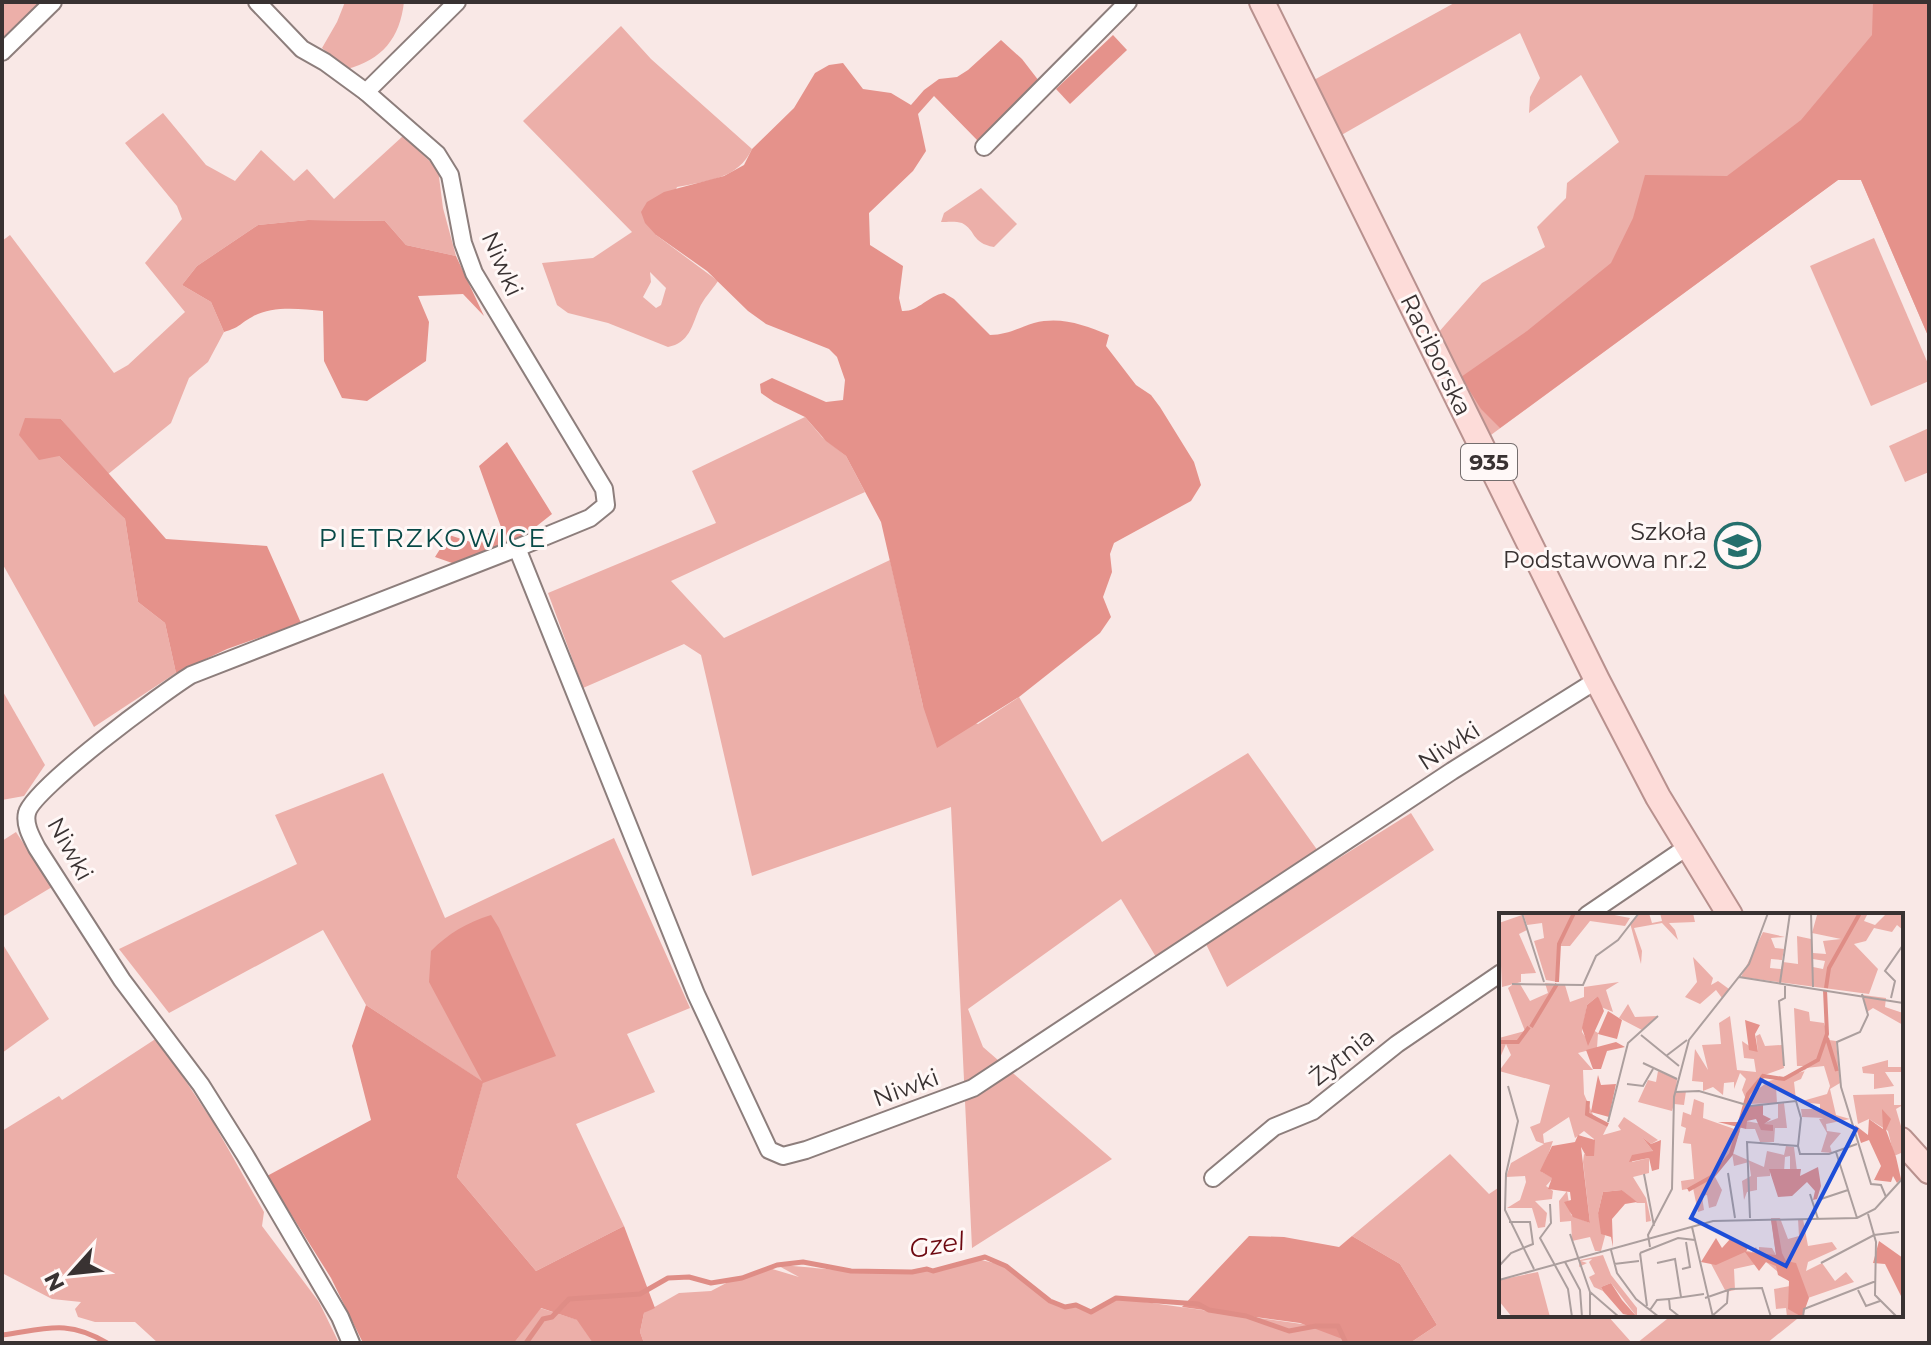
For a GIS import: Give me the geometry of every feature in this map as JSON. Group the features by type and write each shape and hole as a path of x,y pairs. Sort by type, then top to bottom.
{"main road":[{"name":"Raciborska","path":"1262,2 1597,680 1687,847 1729,913"},
{"path":"1903,1142 1929,1171"}],"street":[{"path":"2,52 53,2"},
{"name":"Niwki","path":"257,2 302,49 366,92 437,154 450,175 463,243 474,273 604,489 606,505 590,518 517,548 191,675 143,707 99,743 38,796 27,812 27,827 37,848 122,980 201,1085 340,1317 351,1343"},
{"path":"366,92 457,2"},
{"path":"984,147 1128,2"},
{"name":"Niwki","path":"517,548 696,994 769,1150 783,1156 973,1088 1452,771 1597,680"},
{"path":"1590,913 1687,847"},
{"name":"Żytnia","path":"1213,1178 1274,1127 1313,1111 1397,1044 1499,974"}],"shaded area":[{"path":"2,2 41,2 2,43"},
{"path":"345,2 404,2 398,26 387,46 370,60 347,69 322,48"},
{"path":"1456,2 1929,2 1929,338 1861,180 1838,180 1480,443 1430,342 1482,283 1545,247 1537,227 1566,198 1567,183 1619,142 1581,75 1529,113 1530,97 1540,78 1520,33 1331,141 1303,86"},
{"path":"1873,2 1929,2 1929,338 1861,180 1838,180 1500,428 1481,409 1461,377 1527,331 1611,263 1633,218 1645,175 1727,176 1801,120 1872,35"},
{"path":"621,26 651,59 752,149 739,167 730,173 677,187 656,235 718,281 681,342 668,347 608,323 568,313 557,305 542,263 593,258 632,232 523,121","holes":["650,272 666,288 661,305 656,308 643,297 651,282"]},
{"path":"1113,35 1127,50 1070,104 1056,89"},
{"path":"1001,40 1022,59 1039,81 978,141 934,96 918,114 926,151 913,171 869,213 870,245 903,266 899,298 902,311 913,309 944,293 990,335 1044,321 1063,321 1109,335 1106,346 1136,385 1151,395 1160,407 1194,462 1201,485 1191,501 1114,543 1110,554 1112,572 1103,597 1111,617 1100,633 1019,697 937,748 923,706 881,522 846,456 826,441 805,417 761,393 760,384 772,378 826,402 843,400 845,380 837,357 829,349 766,324 748,311 707,271 656,235 645,223 641,212 647,202 664,192 724,176 744,165 752,149 794,108 815,73 829,65 843,63 863,89 891,93 911,105 939,79 957,77 968,70"},
{"path":"163,113 206,165 235,181 261,150 294,181 307,169 334,199 403,136 438,169 443,208 456,256 406,245 385,221 308,220 258,225 197,266 182,285 211,302 224,332 208,362 189,378 171,423 107,475 61,419 59,456 125,519 138,602 165,623 176,673 94,727 2,563 2,241 10,235 114,373 128,365 185,312 145,263 182,219 177,206 125,143"},
{"path":"981,188 1017,224 994,247 981,243 962,223 941,222 944,213"},
{"path":"308,220 385,221 406,245 456,256 484,316 463,294 418,296 429,322 426,361 367,401 342,398 324,361 323,311 268,311 224,332 211,302 182,285 197,266 258,225"},
{"path":"1874,238 1929,366 1929,381 1871,406 1810,266"},
{"path":"805,417 822,437 846,456 865,492 671,581 724,638 890,560 923,706 978,724 1019,697 1102,842 1248,753 1328,865 1411,813 1434,850 1227,987 1205,942 1156,957 1121,899 968,1009 983,1047 1112,1159 972,1248 951,807 752,876 701,655 684,644 583,688 548,593 716,523 692,471"},
{"path":"25,418 61,419 166,539 267,546 301,623 227,649 176,673 165,623 138,602 125,519 59,456 39,460 19,435"},
{"path":"1929,428 1929,472 1905,482 1889,446"},
{"path":"507,442 552,514 514,544 455,564 435,557 449,535 471,542 501,527 479,466"},
{"path":"2,690 45,765 24,796 2,800"},
{"path":"383,773 445,918 614,838 690,1008 627,1034 655,1092 576,1124 624,1226 536,1271 457,1177 483,1082 366,1005 323,930 169,1013 119,949 297,864 275,815"},
{"path":"16,832 52,887 2,917 2,841"},
{"path":"491,915 556,1056 483,1083 457,1177 536,1271 624,1226 655,1308 644,1313 640,1332 644,1343 593,1343 577,1320 541,1308 514,1343 363,1343 331,1278 267,1176 371,1120 352,1046 366,1005 482,1081 429,982 431,951 458,929"},
{"path":"2,943 49,1019 2,1053"},
{"path":"157,1038 213,1122 264,1212 262,1226 319,1302 339,1343 158,1343 135,1322 95,1322 78,1317 75,1309 81,1302 52,1299 2,1273 2,1131 59,1096 62,1100"},
{"path":"1450,1154 1489,1194 1499,1187 1499,1317 1609,1317 1632,1343 1410,1343 1437,1325 1400,1264 1352,1236"},
{"path":"1249,1236 1284,1237 1339,1247 1352,1236 1400,1264 1437,1325 1410,1343 1353,1343 1300,1323 1182,1307"},
{"path":"973,1258 1006,1266 1050,1301 1065,1307 1076,1305 1091,1312 1116,1298 1316,1326 1354,1343 644,1343 640,1332 644,1313 679,1293 711,1291 734,1279 769,1268 799,1277 777,1265 905,1272 954,1266"},
{"path":"540,1308 578,1320 594,1343 514,1343"},
{"path":"1670,1317 1800,1317 1767,1343 1637,1343"}],"waterway":[{"name":"Gzel","path":"526,1343 543,1319 552,1317 569,1299 640,1294 668,1278 689,1277 711,1283 742,1278 777,1265 803,1262 851,1271 933,1271 985,1257 1006,1266 1050,1301 1065,1307 1076,1305 1091,1312 1116,1298 1198,1304 1209,1310 1246,1316 1289,1331 1338,1326 1346,1343"},
{"name":"Gzel","path":"2,1335 68,1328 107,1343"}],"place":[{"name":"Szkoła Podstawowa nr.2","path":"1738,546"}],"district":[{"name":"PIETRZKOWICE","path":"433,538"}]}
